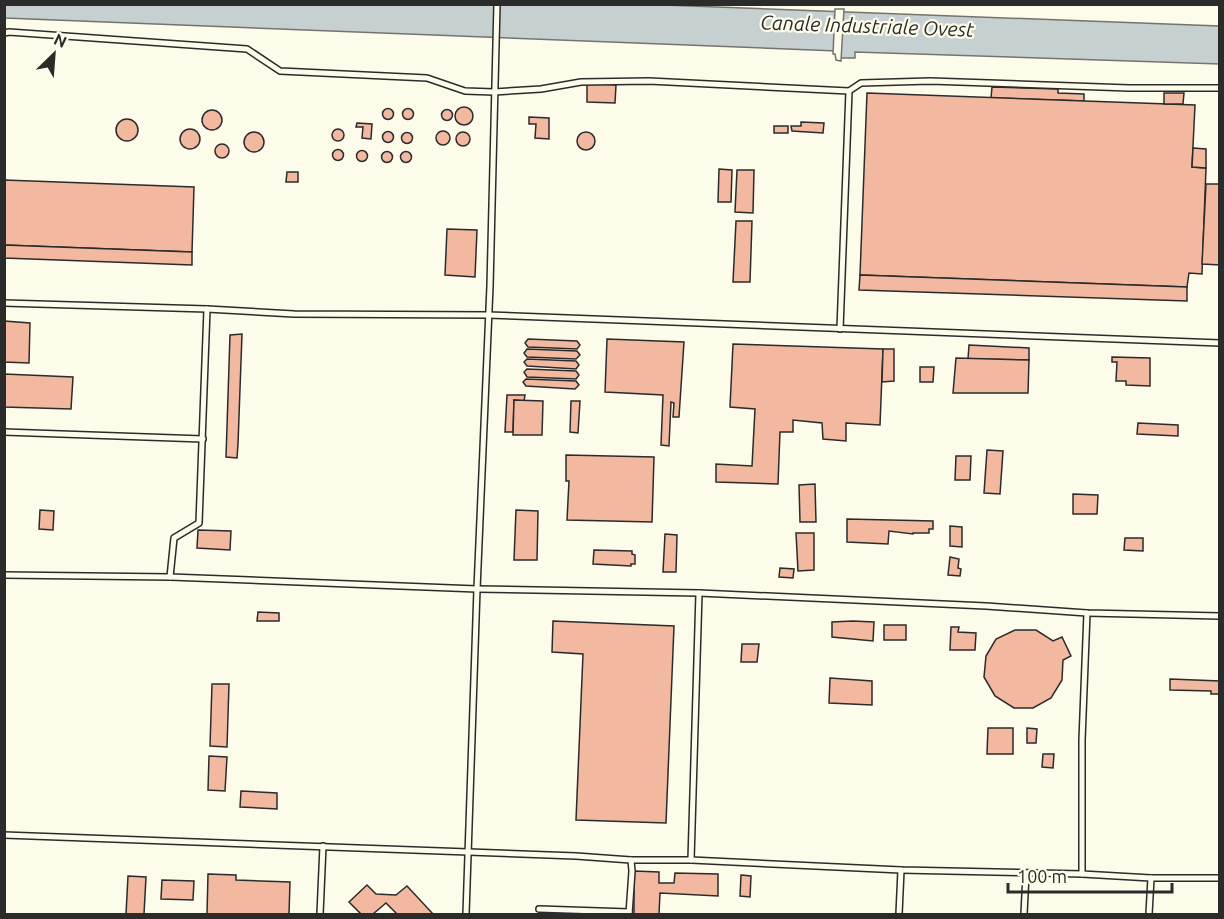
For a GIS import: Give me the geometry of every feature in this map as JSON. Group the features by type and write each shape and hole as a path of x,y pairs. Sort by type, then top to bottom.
{"lane":[{"path":"466,915 496,98 494,92 497,4"},
{"path":"4,33 247,49 280,71 427,78 465,91 541,89 581,82 649,81 849,90 861,83 930,81 1129,88 1220,88"},
{"path":"840,328 849,90"},
{"path":"4,303 294,314 488,315 1220,343"},
{"path":"170,578 174,538 199,523 207,309"},
{"path":"4,432 203,439"},
{"path":"4,575 699,593 986,606 1086,613 1220,616"},
{"path":"691,860 699,593"},
{"path":"1082,874 1082,740 1086,613"},
{"path":"4,835 576,856 631,860 691,860 901,870 1220,878"},
{"path":"320,915 323,846"},
{"path":"539,909 629,913 631,860"},
{"path":"899,915 901,870"},
{"path":"1024,915 1026,874"},
{"path":"1149,915 1151,878"}],"water":[{"name":"Canale Industriale Ovest","path":"5,4 636,4 1219,26 1220,64 855,52 855,58 838,58 837,51 5,18"}],"pier":[{"path":"835,9 844,9 841,61 836,60 833,54"}],"building":[{"path":"587,83 616,85 615,103 587,102"},
{"path":"992,87 1058,89 1058,93 1084,94 1084,101 991,98"},
{"path":"867,93 1195,105 1192,167 1206,168 1202,274 1189,273 1187,287 860,275"},
{"path":"1164,93 1184,93 1183,104 1164,104"},
{"path":"464,107 470,110 473,116 470,122 464,125 458,122 455,116 458,110"},
{"path":"388,108 394,114 388,120 382,114"},
{"path":"408,108 414,114 408,120 402,114"},
{"path":"447,109 453,115 447,121 441,115"},
{"path":"212,110 219,113 222,120 219,127 212,130 205,127 202,120 205,113"},
{"path":"529,117 549,118 549,139 535,138 536,124 529,124"},
{"path":"127,119 135,122 138,130 135,138 127,141 119,138 116,130 119,122"},
{"path":"801,122 824,123 823,133 792,131 791,126 801,126"},
{"path":"357,123 372,124 371,139 362,138 363,127 356,127"},
{"path":"774,126 788,126 788,133 774,133"},
{"path":"190,129 197,132 200,139 197,146 190,149 183,146 180,139 183,132"},
{"path":"340,129 343,130 343,140 336,141 333,140 332,133 333,130"},
{"path":"388,131 394,137 388,143 382,137"},
{"path":"443,131 448,133 450,138 448,143 443,145 438,143 436,138 438,133"},
{"path":"254,132 261,135 264,142 261,149 254,152 247,149 244,142 247,135"},
{"path":"407,132 413,138 407,144 401,138"},
{"path":"460,132 466,132 470,139 466,146 460,146 456,142 456,136"},
{"path":"582,132 590,132 595,137 593,148 582,150 577,145 577,137"},
{"path":"222,144 227,146 229,151 227,156 222,158 217,156 215,151 217,146"},
{"path":"1193,148 1206,149 1206,168 1192,167"},
{"path":"338,150 342,151 342,159 338,160 334,159 333,155 334,151"},
{"path":"362,150 368,156 362,162 356,156"},
{"path":"387,151 393,157 387,163 381,157"},
{"path":"406,151 412,157 406,163 400,157"},
{"path":"719,169 732,170 731,202 718,202"},
{"path":"737,170 754,170 753,213 735,212"},
{"path":"287,172 298,172 298,182 286,182"},
{"path":"4,180 194,187 192,252 4,245"},
{"path":"1206,184 1220,184 1220,265 1202,264"},
{"path":"736,221 752,221 750,282 733,282"},
{"path":"447,229 477,230 475,277 445,275"},
{"path":"4,245 192,252 192,265 4,258"},
{"path":"860,275 1187,287 1187,301 859,290"},
{"path":"4,321 30,323 29,363 4,362"},
{"path":"242,334 237,458 226,457 230,335"},
{"path":"528,339 577,341 580,345 577,349 528,347 525,343"},
{"path":"607,339 684,342 679,417 673,417 674,403 671,402 669,446 661,445 663,395 605,392"},
{"path":"733,344 883,349 880,425 846,423 846,441 823,439 822,423 793,420 793,432 780,432 778,484 716,482 716,464 752,466 755,409 730,407"},
{"path":"969,345 1029,348 1029,360 968,359"},
{"path":"527,349 577,351 580,355 576,359 527,357 524,353"},
{"path":"883,349 894,349 894,381 882,382"},
{"path":"1112,357 1150,358 1150,386 1126,385 1126,381 1116,381 1117,362 1112,362"},
{"path":"956,358 1029,360 1028,393 953,393"},
{"path":"527,359 576,361 579,365 576,369 527,366 524,362"},
{"path":"920,367 934,367 933,382 920,382"},
{"path":"527,369 576,371 579,375 576,379 527,377 524,372"},
{"path":"4,374 73,377 71,409 4,407"},
{"path":"526,379 576,381 579,385 575,389 526,386 523,382"},
{"path":"507,395 525,395 524,401 514,400 513,432 505,432"},
{"path":"514,400 543,401 542,435 513,435"},
{"path":"571,401 580,401 578,433 570,432"},
{"path":"1138,423 1178,425 1178,436 1137,434"},
{"path":"987,450 1003,451 1000,494 984,493"},
{"path":"566,455 654,457 652,522 567,520 569,481 566,481"},
{"path":"956,456 971,456 970,480 955,480"},
{"path":"815,484 816,522 800,522 799,485"},
{"path":"1073,494 1098,495 1097,514 1073,514"},
{"path":"40,510 54,511 53,530 39,529"},
{"path":"516,510 538,511 537,560 514,560"},
{"path":"847,519 933,521 933,529 929,529 929,533 913,534 889,531 888,544 847,542"},
{"path":"950,526 962,527 962,547 950,546"},
{"path":"198,530 231,531 230,550 197,548"},
{"path":"796,533 814,533 814,570 798,571"},
{"path":"665,534 677,535 676,572 663,572"},
{"path":"1125,538 1143,538 1143,551 1124,550"},
{"path":"594,550 632,551 635,555 635,564 631,566 593,564"},
{"path":"950,557 959,559 960,576 948,575"},
{"path":"780,568 794,569 793,578 779,577"},
{"path":"258,612 279,613 279,621 257,621"},
{"path":"553,621 674,626 666,823 576,820 583,654 552,652"},
{"path":"832,622 874,622 873,641 832,637"},
{"path":"884,625 906,625 906,640 884,640"},
{"path":"951,627 959,627 958,632 976,633 975,650 950,650"},
{"path":"1015,630 1036,630 1053,641 1062,637 1071,656 1063,660 1062,680 1051,698 1033,708 1014,708 995,696 984,677 986,656 996,639"},
{"path":"742,644 759,644 757,662 741,662"},
{"path":"830,678 872,681 872,705 829,703"},
{"path":"1170,679 1220,681 1220,694 1211,694 1211,691 1170,690"},
{"path":"212,684 229,684 227,747 210,746"},
{"path":"988,728 1013,728 1013,754 987,754"},
{"path":"1027,728 1037,729 1036,743 1027,743"},
{"path":"1043,754 1054,754 1053,768 1042,767"},
{"path":"209,756 227,757 225,791 208,790"},
{"path":"241,791 277,793 277,809 240,807"},
{"path":"634,871 659,872 659,883 674,883 675,873 718,874 718,896 660,893 659,914 634,914"},
{"path":"208,874 236,875 236,880 290,882 289,914 207,914"},
{"path":"741,875 751,876 750,897 740,896"},
{"path":"128,876 146,877 144,914 126,914"},
{"path":"162,880 194,881 193,900 161,899"},
{"path":"367,885 376,894 396,895 407,886 433,914 397,914 386,903 373,914 361,914 349,902"}]}
